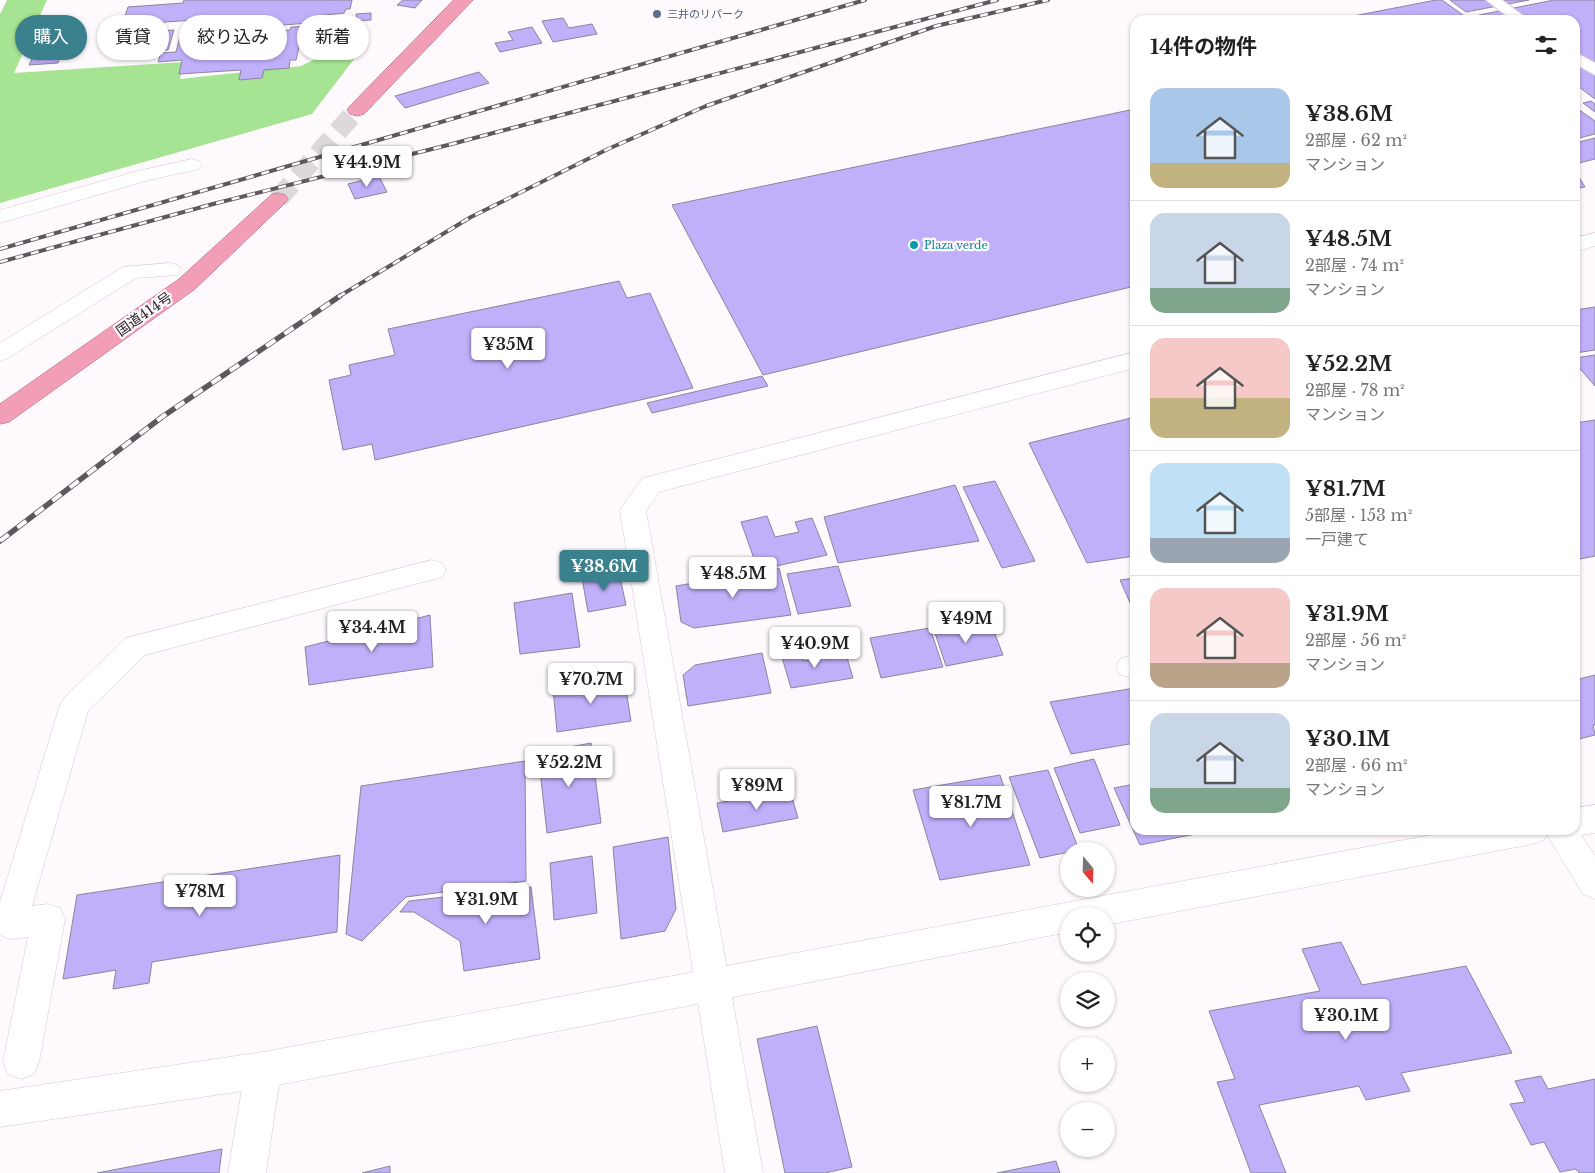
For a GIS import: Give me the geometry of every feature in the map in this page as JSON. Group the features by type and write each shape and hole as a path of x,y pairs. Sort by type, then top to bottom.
{"highway":[{"path":"357,110 464,0"},
{"name":"国道414号","path":"0,416 187,284 278,199"}],"street":[{"path":"0,217 145,175 192,166"},
{"path":"1580,244 1595,240"},
{"path":"0,353 131,272 170,270"},
{"path":"744,1173 633,510 651,485 1130,361"},
{"path":"21,1062 48,919 10,924 75,705 136,646 432,570"},
{"path":"1580,821 1595,818"},
{"path":"1115,908 1506,835"},
{"path":"1563,835 1595,884"},
{"path":"0,1109 263,1070 1060,919"},
{"path":"247,1173 263,1070"}],"lane":[{"path":"1494,0 1515,15"},
{"path":"1580,60 1595,70"}],"green space":[{"path":"7,0 47,0 40,15 15,15 15,60 20,60 14,73 183,62 180,79 301,66 313,60 353,60 312,114 0,203 0,14"}],"building":[{"path":"184,0 352,0 350,9 346,9 344,13 297,15 297,24 287,25 287,15 179,15 179,21 169,22 169,15 125,15 128,7 183,3"},
{"path":"403,0 422,0 415,8 397,5"},
{"path":"1442,0 1463,15 1358,15"},
{"path":"1450,0 1529,0 1466,12"},
{"path":"1554,0 1595,0 1595,99 1580,88 1580,15 1479,15"},
{"path":"371,13 371,20 369,20 369,15 356,14"},
{"path":"563,18 569,28 592,24 597,34 553,42 542,21"},
{"path":"291,27 297,27 297,56 296,60 290,60 289,68 264,70 262,78 239,80 241,70 179,74 182,60 287,60 287,30 290,30"},
{"path":"532,27 542,43 500,52 495,43 513,40 508,32"},
{"path":"169,30 174,30 169,47"},
{"path":"179,40 179,60 182,60 158,62 159,60 169,60 169,52 176,52"},
{"path":"31,60 59,60 58,63 29,65"},
{"path":"479,72 489,83 405,108 395,96"},
{"path":"1591,101 1595,104 1595,112 1583,103"},
{"name":"Plaza verde","path":"1130,110 1130,287 763,375 672,205"},
{"path":"1580,110 1595,121 1595,134 1580,138"},
{"path":"1595,138 1595,159 1580,163 1580,142"},
{"path":"379,176 387,192 355,199 348,184"},
{"path":"1580,178 1585,187 1580,188"},
{"path":"619,281 627,298 650,293 693,388 375,460 372,444 343,450 329,380 351,375 349,365 395,355 388,329"},
{"path":"1595,307 1595,350 1580,352 1580,309"},
{"path":"1595,355 1595,386 1580,369 1580,357"},
{"path":"762,376 768,386 652,413 647,403"},
{"path":"1130,418 1130,557 1087,563 1029,443"},
{"path":"1595,420 1595,556 1580,559 1580,422"},
{"path":"995,481 1035,561 1002,568 963,487"},
{"path":"955,485 979,541 838,563 824,517"},
{"path":"767,516 775,537 799,532 795,522 812,518 827,555 758,570 741,522"},
{"path":"838,566 851,606 798,614 787,574"},
{"path":"779,568 791,615 694,628 681,622 676,586"},
{"path":"619,572 626,605 588,612 582,578"},
{"path":"1130,579 1130,603 1120,580"},
{"path":"572,593 580,647 520,654 514,603"},
{"path":"430,615 433,667 309,685 305,647"},
{"path":"968,621 971,632 993,629 1003,655 946,666 933,627"},
{"path":"930,628 943,667 881,678 870,638"},
{"path":"801,651 803,661 846,654 853,678 791,688 781,654"},
{"path":"762,653 771,693 688,706 683,675 695,665"},
{"path":"1595,675 1595,725 1593,725 1595,735 1580,739 1580,679"},
{"path":"624,677 631,721 557,732 553,688"},
{"path":"1130,689 1130,744 1071,754 1050,702"},
{"path":"591,743 601,823 547,833 538,753"},
{"path":"1094,759 1120,825 1080,833 1054,768"},
{"path":"525,761 526,881 406,897 362,941 346,934 361,786"},
{"path":"1048,770 1076,842 1060,842 1060,854 1040,858 1009,777"},
{"path":"1000,775 1030,865 940,880 913,790"},
{"path":"1130,785 1130,823 1114,788"},
{"path":"790,790 798,818 723,832 717,803"},
{"path":"1135,835 1191,835 1140,845"},
{"path":"668,837 676,909 665,931 621,939 613,847"},
{"path":"340,855 337,932 152,962 149,983 113,989 116,970 63,979 77,895"},
{"path":"592,856 597,913 554,920 550,863"},
{"path":"531,887 540,959 464,971 460,941 414,912 400,912 409,901"},
{"path":"1341,942 1362,985 1466,966 1512,1053 1401,1073 1410,1091 1366,1100 1359,1086 1259,1105 1286,1173 1251,1173 1217,1082 1235,1079 1209,1011 1320,991 1302,949"},
{"path":"817,1026 852,1167 825,1173 785,1173 757,1039"},
{"path":"1541,1076 1548,1089 1595,1079 1595,1173 1579,1173 1576,1169 1560,1172 1544,1142 1531,1145 1510,1104 1525,1102 1515,1081"},
{"path":"222,1149 219,1173 97,1173"},
{"path":"1056,1161 1060,1173 997,1173"},
{"path":"390,1166 390,1173 362,1173"}],"tunnel":[{"path":"278,199 357,110"}],"railway":[{"path":"0,249 865,0"},
{"path":"0,262 213,204 448,145 997,0"},
{"path":"338,297 471,217 608,149 706,106 936,26 1048,0"},
{"path":"0,541 162,417 340,296"}],"place":[{"name":"三井のリパーク","path":"657,14"},
{"name":"Plaza verde","path":"914,245"}]}
